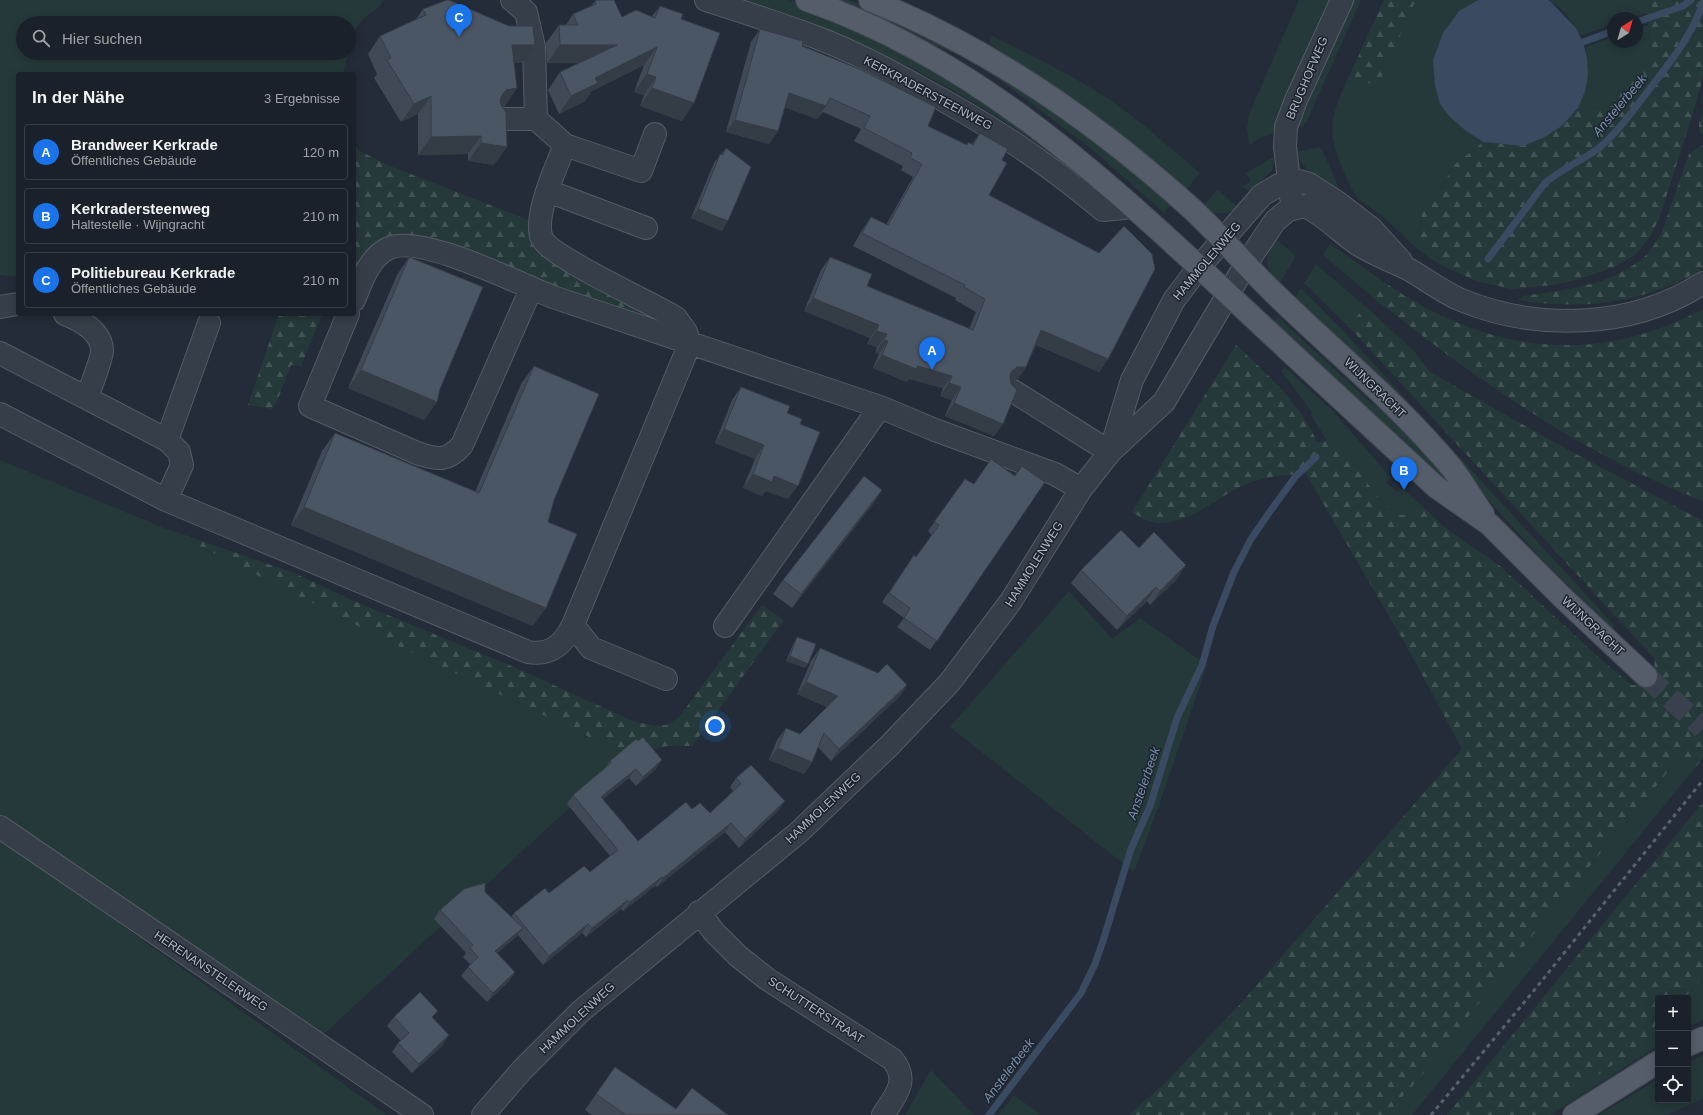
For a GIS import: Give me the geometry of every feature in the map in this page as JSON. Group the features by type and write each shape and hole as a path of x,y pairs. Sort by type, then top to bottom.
{"main road":[{"path":"807,0 845,14 954,69 1030,121 1070,152 1133,207 1228,294"},
{"path":"870,0 918,21 978,52 1055,99 1146,169 1193,210 1246,264"},
{"name":"WIJNGRACHT","path":"1246,264 1409,421 1451,468 1489,524"},
{"name":"WIJNGRACHT","path":"1228,294 1436,487 1489,524 1563,598 1646,676"},
{"path":"1691,1044 1703,1038"},
{"path":"1574,1115 1655,1064"}],"street":[{"path":"512,0 526,12 534,47 536,119"},
{"name":"KERKRADERSTEENWEG","path":"706,0 820,38 870,61 993,128 1048,165 1103,210 1133,207"},
{"name":"BRUGHOFWEG","path":"1293,207 1285,147 1286,127 1296,100 1342,0"},
{"path":"500,119 536,119 565,145 641,171 655,134"},
{"path":"0,414 166,500 528,652 540,653 551,651 568,636 573,625 690,343 686,332 676,318 580,267 545,244 541,237 540,229 542,213 548,191 565,145"},
{"path":"1289,182 1309,184 1337,202 1372,229 1409,270"},
{"name":"HAMMOLENWEG","path":"1110,452 1132,380 1174,300 1199,267 1262,195 1289,182"},
{"path":"548,191 646,228"},
{"path":"1293,207 1305,206 1360,246 1409,270 1460,299 1481,307 1536,320 1594,320 1622,316 1655,307 1676,298 1703,283"},
{"name":"HAMMOLENWEG","path":"483,1115 522,1070 581,1011 699,912 799,832 889,746 950,682 1011,601 1081,489 1110,452 1164,402 1246,264 1274,221 1293,207"},
{"path":"356,295 366,272 374,259 388,248 401,244 418,246 508,276 531,289 880,407 935,430 1055,474 1081,489"},
{"path":"347,316 310,406 417,453 433,458 447,458 454,454 462,445 531,289"},
{"path":"0,307 16,304"},
{"path":"70,316 95,331 102,350 86,398"},
{"path":"167,440 209,323"},
{"path":"0,353 167,440 179,452 182,465 166,500"},
{"path":"1012,391 1110,452"},
{"path":"725,626 880,407"},
{"path":"573,625 592,648 666,679"},
{"name":"HERENANSTELERWEG","path":"0,826 422,1115"},
{"name":"SCHUTTERSTRAAT","path":"699,912 714,932 738,956 767,978 892,1059 899,1067 902,1079 898,1091 883,1115"}],"green space":[{"path":"0,0 383,0 382,3 363,19 356,28 356,16 16,16 16,60 346,60 343,72 16,72 16,277 0,275"},
{"path":"744,0 788,0 799,3 918,56 1098,184 1107,200 1039,145 966,98 928,77 889,57 810,22"},
{"path":"823,0 850,0 890,17 1021,86 1174,202 1164,213 1093,150 997,78 961,56"},
{"path":"1299,0 1333,0 1275,132 1262,137 1249,145 1247,128 1249,114"},
{"path":"1350,0 1361,0 1307,121 1303,126 1295,128"},
{"path":"1384,0 1416,0 1377,87 1350,74"},
{"path":"1416,0 1478,0 1459,11 1450,117 1466,131 1483,142 1454,165 1442,186 1423,208 1419,235 1441,265 1417,248 1380,215 1358,198 1351,188 1334,144 1333,122 1335,112 1338,101 1350,74 1377,86"},
{"path":"1548,0 1632,0 1647,13 1643,14 1643,12 1607,12 1607,26 1579,35 1574,25 1553,2"},
{"path":"1632,0 1703,0 1703,77 1659,219 1650,237 1636,254 1616,266 1583,278 1553,285 1512,289 1476,281 1441,265 1419,235 1423,208 1442,186 1454,165 1483,142 1513,143 1534,140 1552,133 1561,127 1578,108 1604,109 1612,106 1649,55 1650,34 1647,13"},
{"path":"1653,23 1650,34 1649,55 1612,106 1604,109 1578,108 1585,92 1586,47 1607,39 1607,48 1643,48 1643,27"},
{"path":"992,36 1067,74 1110,100 1145,126 1200,173 1184,192 1045,82 989,43"},
{"path":"1703,109 1703,135 1699,130 1699,126"},
{"path":"1703,145 1703,269 1681,281 1658,290 1636,297 1613,301 1566,305 1517,300 1523,296 1566,290 1602,281 1622,272 1640,261 1650,251 1661,234 1689,154"},
{"path":"356,147 358,150 390,166 531,221 671,324 423,242 356,276"},
{"path":"1319,147 1339,189 1338,192 1308,171 1297,152"},
{"path":"1275,156 1272,170 1250,193 1241,185 1239,180 1243,186 1251,181 1246,173"},
{"path":"1217,190 1238,207 1229,212 1215,213 1202,207"},
{"path":"1275,238 1296,256 1279,284 1270,272 1267,262 1268,251"},
{"path":"1330,244 1384,282 1371,296 1323,255"},
{"path":"1316,264 1365,306 1349,327 1304,283"},
{"path":"1384,282 1422,306 1461,324 1500,337 1540,344 1580,345 1621,340 1662,328 1703,309 1703,501 1657,482 1613,460 1571,437 1489,384 1449,356 1371,296"},
{"path":"1301,288 1350,338 1614,625 1611,628 1548,566 1382,384 1293,300"},
{"path":"1365,306 1414,351 1430,372 1559,445 1703,521 1703,758 1695,768 1681,756 1544,921 1422,1075 1386,1115 1129,1115 1168,1080 1243,1001 1462,749 1406,645 1306,474 1276,476 1260,479 1246,484 1194,514 1172,522 1153,522 1132,512 1236,345 1293,402 1311,429 1317,442 1327,441 1332,435 1377,496 1398,515 1405,515 1422,506 1444,527 1500,566 1605,663 1632,685 1643,685 1655,673 1654,658 1349,327"},
{"path":"278,316 321,316 301,366 291,365 276,404 272,409 248,405"},
{"path":"1278,317 1367,399 1411,433 1459,485 1456,493 1271,325"},
{"path":"1285,367 1335,413 1390,477 1386,483 1398,492 1402,488 1422,506 1405,516 1398,515 1377,496 1333,436 1327,441 1311,415 1312,412 1281,371"},
{"path":"0,460 164,528 388,641 627,755 313,1044 0,827"},
{"path":"164,528 294,573 347,598 523,671 635,722 657,726 667,725 679,717 762,605 784,620 692,746 667,746 627,755 388,641"},
{"path":"1069,591 1112,639 1140,618 1207,665 1158,808 1134,872 950,727"},
{"path":"1703,730 1703,758 1412,1115 1386,1115 1422,1075 1544,921"},
{"path":"1703,802 1703,978 1687,995 1655,995 1655,1031 1626,1065 1615,1063 1541,1115 1447,1115"},
{"path":"0,838 387,1115 0,1115"},
{"path":"1703,978 1703,1019 1691,1026 1691,995 1687,995"},
{"path":"1655,1031 1655,1048 1550,1115 1541,1115 1615,1062 1626,1065"},
{"path":"1703,1055 1703,1099 1666,1115 1599,1115 1655,1081 1655,1103 1691,1103 1691,1061"},
{"path":"931,1070 970,1111 974,1115 905,1115"},
{"path":"1014,1095 1041,1115 998,1115"}],"water":[{"path":"1478,0 1548,0 1576,28 1583,42 1587,58 1588,75 1585,92 1578,108 1562,126 1545,137 1523,146 1483,142 1466,131 1450,117 1440,104 1435,86 1433,60 1443,33 1459,11"}],"building":[{"path":"447,0 509,26 533,26 535,45 512,45 517,88 506,90 500,101 506,112 507,147 481,143 481,136 431,137 431,96 414,104 387,60 391,58 380,36 426,15 423,9"},
{"path":"614,0 622,17 636,10 655,18 660,6 683,14 681,19 720,33 694,103 652,88 656,77 647,74 657,47 595,78 598,83 571,96 560,72 617,45 560,45 559,25 578,25 573,14 596,4 595,1"},
{"path":"760,29 803,41 802,46 857,68 936,107 928,126 967,145 968,142 973,145 980,133 1008,149 1002,160 1007,163 989,195 1099,253 1124,226 1152,254 1155,269 1108,359 1041,330 1026,367 1017,367 1011,372 1011,384 1017,390 1003,424 954,403 961,387 949,383 952,376 918,366 916,369 882,355 888,341 884,340 887,334 876,331 879,325 813,298 830,257 872,274 867,286 973,330 985,299 964,287 965,285 862,233 871,217 888,225 922,164 910,158 912,153 864,128 870,116 830,98 826,106 789,93 778,131 735,120"},
{"path":"726,148 751,167 728,221 698,209 720,154 723,155"},
{"path":"409,257 483,287 440,389 437,402 361,370"},
{"path":"534,366 599,394 554,500 548,522 577,534 546,608 304,507 335,433 479,493"},
{"path":"741,387 790,406 787,413 802,419 800,424 820,432 798,486 774,476 772,482 753,474 764,445 724,429"},
{"path":"991,459 1015,476 1022,466 1045,482 937,641 904,618 910,608 889,593 914,555 916,557 939,525 934,522 965,479 974,484"},
{"path":"864,476 882,490 801,594 783,580"},
{"path":"1121,530 1139,548 1154,532 1186,565 1160,591 1156,587 1127,616 1081,570"},
{"path":"797,637 816,644 808,664 790,656"},
{"path":"820,648 878,673 887,664 907,685 839,749 824,733 812,762 778,748 786,728 800,734 838,696 806,682"},
{"path":"643,737 662,760 643,777 636,769 601,797 638,841 686,802 692,809 700,803 710,813 741,784 736,778 751,765 785,801 745,839 731,823 663,878 662,877 630,902 628,900 592,928 588,924 549,956 514,913 545,888 549,893 584,866 590,872 618,850 573,795 611,763 610,761 636,739 638,741"},
{"path":"485,883 485,892 523,928 495,951 515,972 493,993 468,967 478,957 470,948 473,945 440,910 464,889"},
{"path":"420,992 438,1011 432,1017 449,1035 419,1064 398,1043 409,1033 394,1017"},
{"path":"615,1067 676,1109 692,1088 728,1115 626,1115 596,1094"}],"waterway":[{"path":"1643,20 1683,6 1691,0"},
{"name":"Anstelerbeek","path":"1488,259 1545,183 1558,173 1599,148 1624,123 1678,51 1692,28 1703,3"},
{"path":"1583,42 1607,33"},
{"name":"Anstelerbeek","path":"989,1115 1081,993 1095,964 1131,849 1150,806 1177,718 1202,665 1213,626 1234,572 1251,539 1271,510 1295,477 1316,457"}],"tunnel":[{"path":"1646,676 1703,728"}],"railway":[{"path":"1431,1115 1536,988 1703,780"}],"place":[{"name":"Politiebureau Kerkrade","path":"459,37"},
{"name":"Brandweer Kerkrade","path":"932,370"},
{"name":"Kerkradersteenweg","path":"1404,490"}]}
